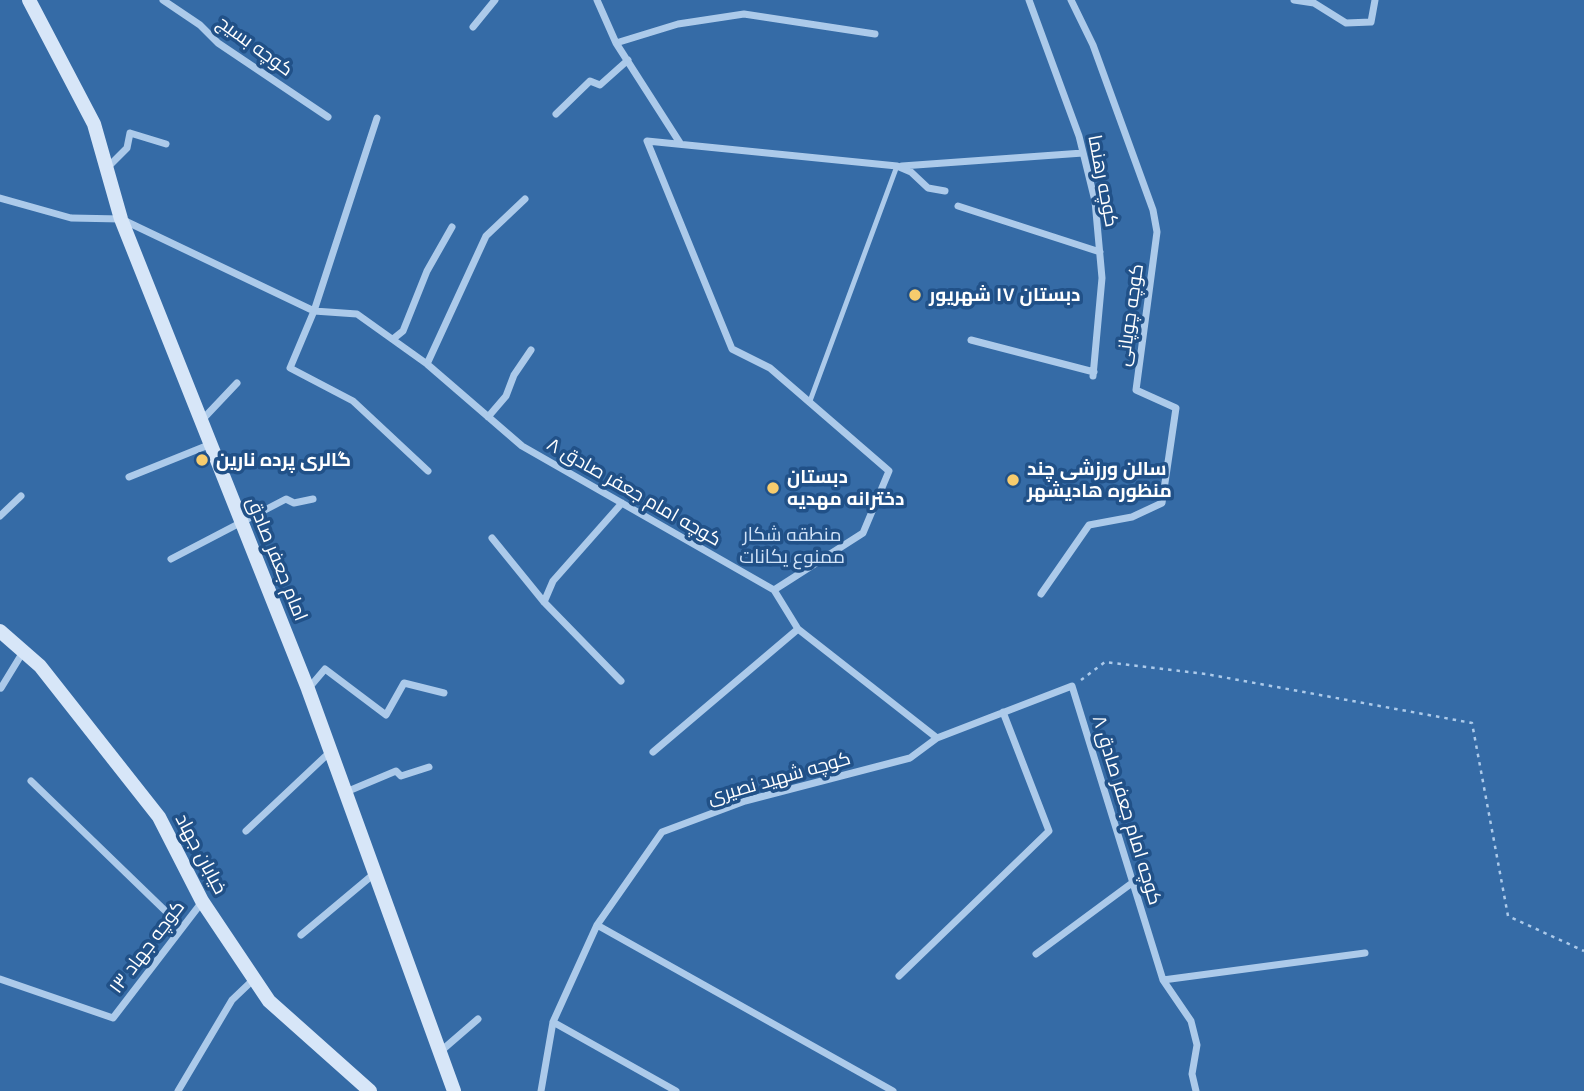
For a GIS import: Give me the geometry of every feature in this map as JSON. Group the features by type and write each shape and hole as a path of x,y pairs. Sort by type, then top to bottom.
{"main road":[{"name":"امام جعفر صادق","path":"33,3 94,124 121,219 308,689 454,1091"},
{"name":"خیابان جهاد","path":"0,631 40,666 159,817 202,901 270,1002 367,1090"}],"street":[{"name":"کوچه بسیج","path":"163,0 200,25 218,43 328,117"},
{"path":"473,27 495,0"},
{"path":"597,0 616,43 680,144"},
{"name":"کوچه رهنما","path":"971,340 1093,374 1102,278 1095,201 1083,153 1029,0"},
{"name":"کوچه چوپانی","path":"1041,594 1089,525 1132,517 1162,503 1176,408 1136,390 1157,232 1153,210 1093,45 1071,0"},
{"path":"1294,0 1314,3 1346,23 1371,22 1375,0"},
{"path":"616,43 678,24 744,14 875,34"},
{"path":"556,114 590,80 600,85 628,60"},
{"path":"377,118 314,311 290,368 353,401 428,471"},
{"path":"107,169 127,148 130,133 166,144"},
{"path":"774,590 863,533 889,471 769,368 732,349 647,141 897,166 1083,153"},
{"path":"897,166 911,172 928,188 945,191"},
{"path":"0,198 71,218 121,219"},
{"path":"427,364 486,236 525,198"},
{"path":"958,206 1100,252"},
{"name":"کوچه امام جعفر صادق ۸","path":"121,219 314,311 357,314 427,364 522,446 774,590 798,629 937,738"},
{"path":"393,339 403,331 427,271 452,227"},
{"path":"488,417 506,396 514,375 531,350"},
{"path":"201,420 237,383"},
{"path":"129,477 211,444"},
{"path":"0,516 21,496"},
{"path":"171,559 241,520 286,499 294,503 313,499"},
{"path":"544,602 553,581 622,503"},
{"path":"492,538 544,602 621,681"},
{"path":"653,752 798,629"},
{"path":"1,688 23,652"},
{"path":"308,689 325,669 386,715 404,683 444,693"},
{"path":"937,738 1072,686"},
{"name":"کوچه امام جعفر صادق ۸","path":"1072,686 1163,980 1191,1021 1197,1045 1192,1074 1196,1091"},
{"path":"899,976 1049,831 1003,712"},
{"name":"کوچه شهید نصیری","path":"541,1091 553,1022 597,925 662,832 745,801 910,758 937,738"},
{"path":"246,831 331,751"},
{"path":"346,792 396,771 401,776 429,767"},
{"path":"32,781 182,927"},
{"path":"301,934 375,873"},
{"path":"1036,954 1132,883"},
{"name":"کوچه جهاد ۱۳","path":"0,979 113,1018 202,901"},
{"path":"597,925 893,1091"},
{"path":"1163,980 1365,953"},
{"path":"178,1091 232,1000 254,978"},
{"path":"440,1052 478,1019"},
{"path":"553,1022 676,1091"}],"lane":[{"path":"810,401 897,166"}],"path":[{"path":"1072,686 1105,662 1206,674 1472,723 1508,916 1584,951"}],"green space":[{"name":"منطقه شکار ممنوع یکانات","path":"0,0 1584,0 1584,1091 0,1091"}],"place":[{"name":"دبستان ۱۷ شهریور","path":"915,295"},
{"name":"گالری پرده نارین","path":"202,460"},
{"name":"سالن ورزشی چند منظوره هادیشهر","path":"1013,480"},
{"name":"دبستان دخترانه مهدیه","path":"773,488"}]}
